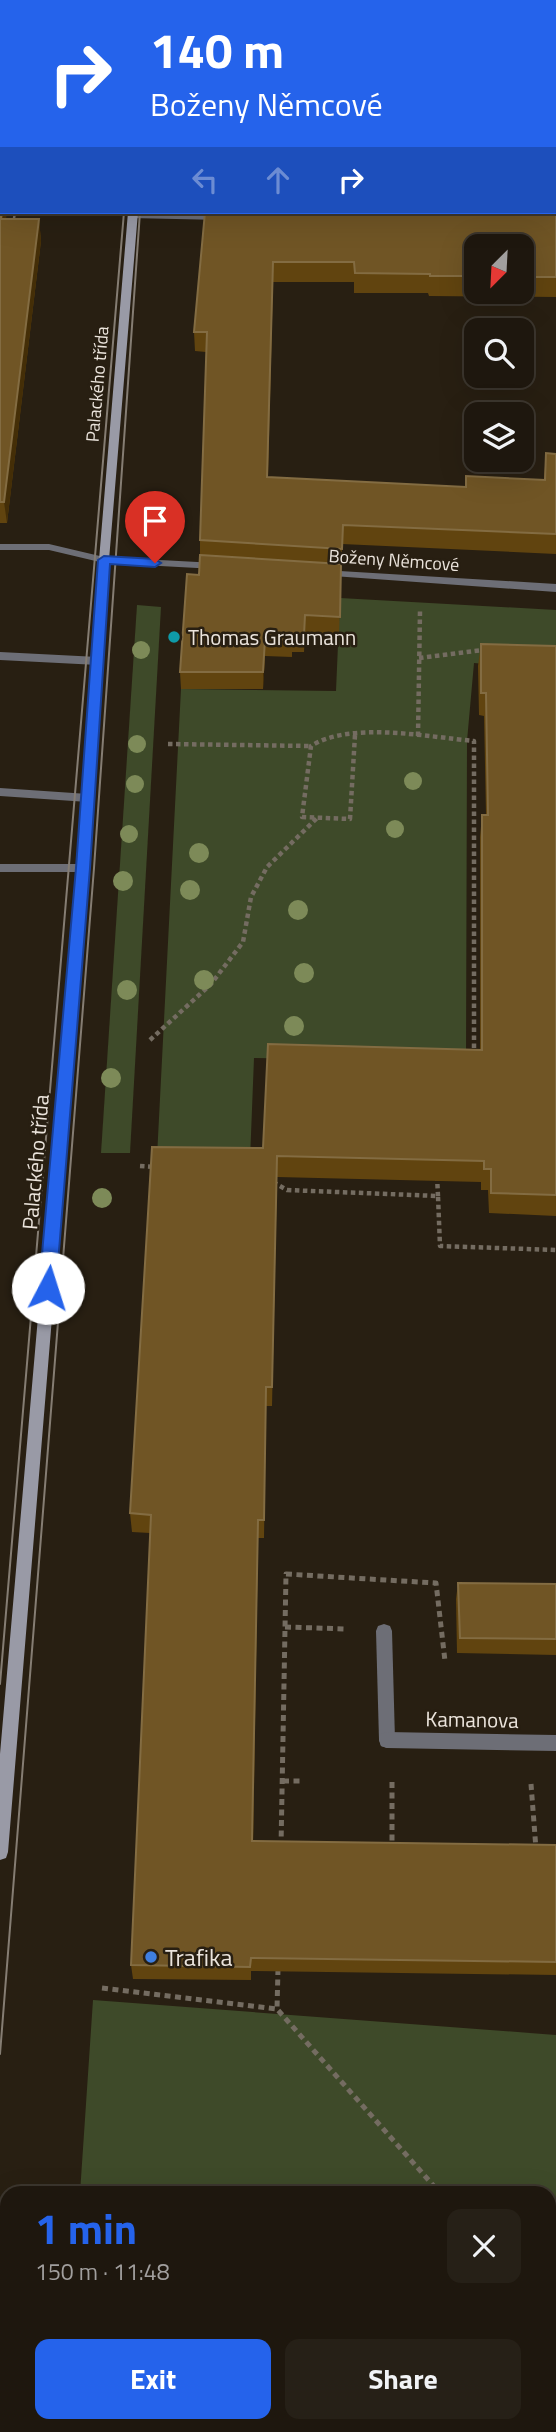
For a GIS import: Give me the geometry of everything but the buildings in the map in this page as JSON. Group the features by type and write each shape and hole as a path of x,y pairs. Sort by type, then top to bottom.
{"street":[{"name":"Palackého třída","path":"0,1852 83,868 104,560 134,214"},
{"path":"158,214 230,217"},
{"path":"0,547 49,547 104,560 233,567"},
{"name":"Boženy Němcové","path":"313,572 556,588"},
{"path":"0,656 98,661"},
{"path":"0,792 88,797"},
{"path":"0,868 83,868"},
{"name":"Kamanova","path":"384,1631 387,1740 556,1743"}],"path":[{"path":"13,226 15,214"},
{"path":"418,736 421,580"},
{"path":"419,658 482,650 494,652"},
{"path":"312,746 302,817 350,819 355,735"},
{"path":"168,744 312,746 326,736 355,735 418,736 474,741 474,1054"},
{"path":"150,1040 211,984 243,942 251,897 267,867 317,818"},
{"path":"140,1166 163,1167"},
{"path":"437,1170 440,1246 556,1250"},
{"path":"269,1181 287,1190 438,1196"},
{"path":"281,1857 286,1574 436,1583 445,1661"},
{"path":"285,1627 384,1631"},
{"path":"282,1781 302,1781"},
{"path":"392,1782 392,1858"},
{"path":"531,1784 537,1859"},
{"path":"277,2009 279,1954"},
{"path":"102,1987 277,2009 434,2186"}],"green space":[{"path":"340,598 556,610 556,670 474,663 467,741 466,1061 254,1058 250,1160 157,1157 181,689 336,691"},
{"path":"137,605 161,607 130,1153 101,1153"},
{"path":"93,2000 556,2035 556,2186 80,2186"}],"tram line":[{"path":"0,1684 124,214"},
{"path":"0,2054 94,868 140,214"}],"place":[{"name":"Thomas Graumann","path":"174,637"},
{"name":"Trafika","path":"151,1957"}],"route":[{"path":"48,1288 83,868 104,560 155,563"}]}
